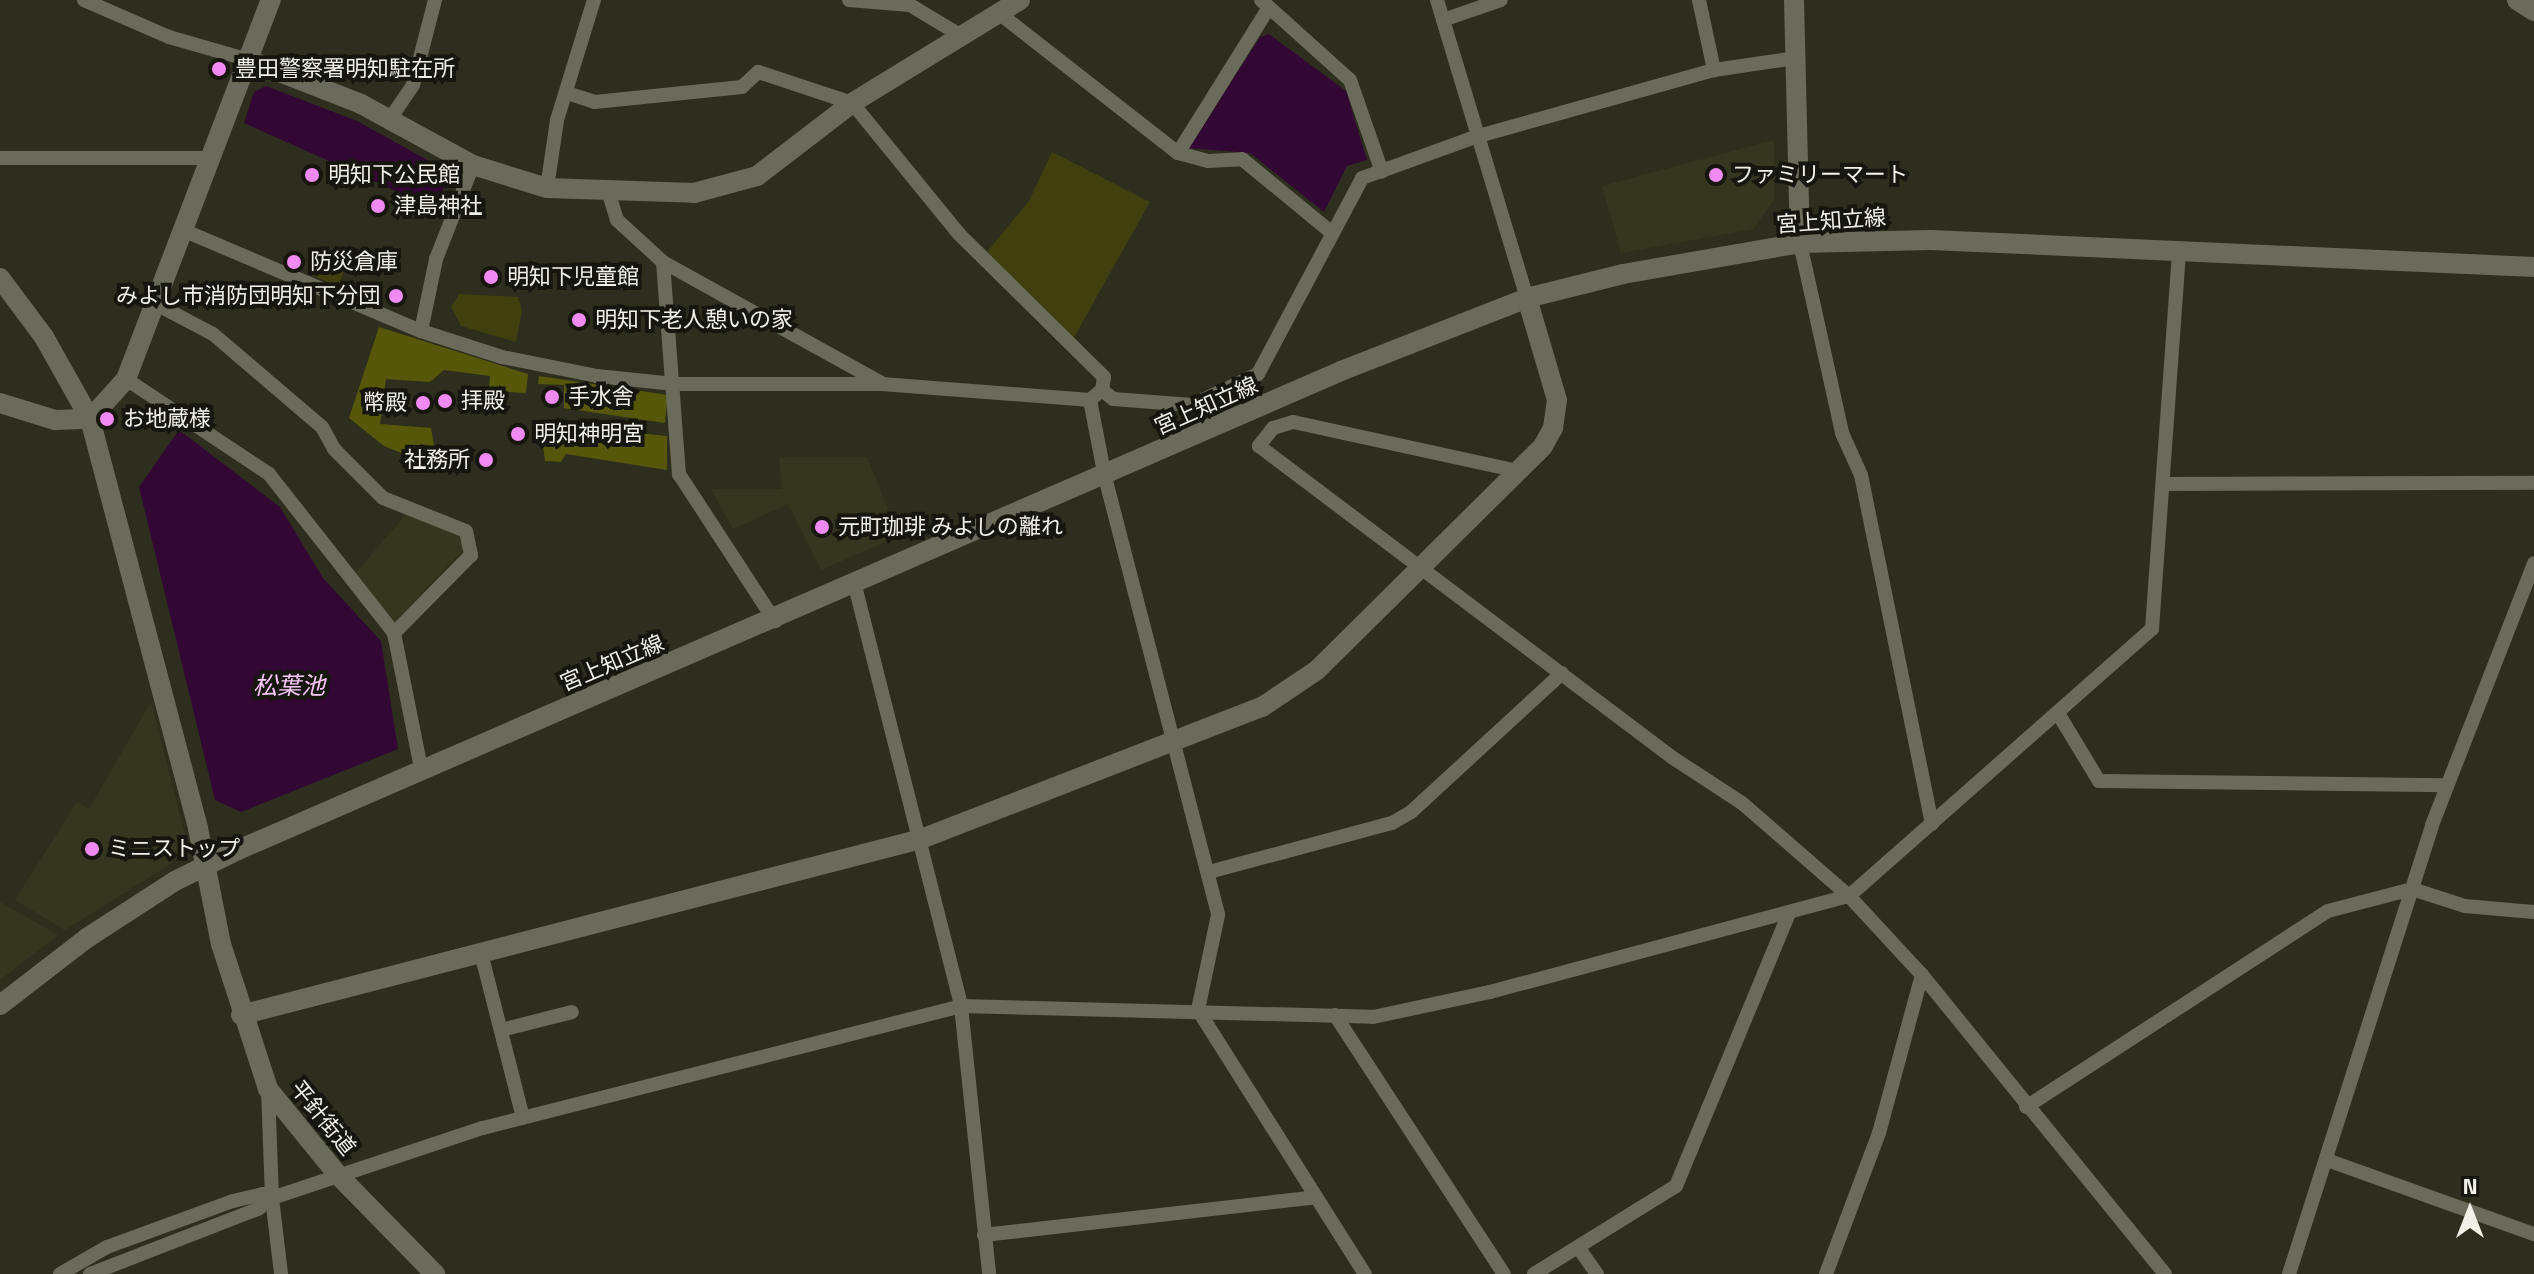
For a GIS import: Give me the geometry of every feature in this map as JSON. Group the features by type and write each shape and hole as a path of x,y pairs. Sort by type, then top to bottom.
{"street":[{"path":"84,0 169,37 249,60 390,119 473,165 547,188 609,194 694,193 736,186 781,160 852,103 1020,0"},
{"path":"2,402 55,420 90,419 126,379 271,0"},
{"path":"390,119 417,74 435,0"},
{"path":"547,188 557,120 568,93 594,0"},
{"path":"849,0 910,5 963,37"},
{"path":"241,1015 921,839 1262,707 1317,670 1543,446 1557,415 1555,387 1475,137 1437,0"},
{"path":"1443,20 1501,0"},
{"path":"1699,0 1714,70"},
{"path":"1794,0 1800,243 1838,418 1861,475 1932,824"},
{"path":"2517,0 2534,11"},
{"path":"1178,153 1265,4 1350,80 1382,172"},
{"path":"1000,14 1178,153 1208,161 1242,159 1331,232"},
{"path":"185,231 421,331 502,357 597,376 675,384 882,384 1096,395 1192,405 1258,374 1362,178 1475,137 1714,70 1795,58"},
{"path":"568,93 595,102 742,87 758,72 852,103 959,234 1104,377 1096,395 1105,477 1218,915 1198,1010 1365,1274"},
{"path":"0,158 211,158"},
{"path":"421,331 436,259 473,165"},
{"path":"609,194 617,220 663,262 882,384"},
{"name":"宮上知立線","path":"0,1005 87,938 205,866 421,768 775,621 1341,371 1527,298 1623,274 1800,243 1931,240 2179,254 2534,267"},
{"path":"90,1274 258,1209 272,1198 523,1118 961,1006 1373,1017 1439,1005 1788,915 1849,896 2059,715 2152,629 2166,484 2179,254"},
{"path":"663,262 675,384 679,474 775,621"},
{"name":"平針街道","path":"0,278 44,337 90,419 241,1015 268,1089 338,1175 435,1274"},
{"path":"156,304 213,334 322,427 334,449 383,498 466,531 471,555 394,633"},
{"path":"126,379 269,474 394,633 421,768"},
{"path":"1518,471 1293,422 1273,428 1259,446 1562,673 1742,803 1849,896 1922,975 2026,1107 2165,1274"},
{"path":"2166,484 2534,483"},
{"path":"2289,1274 2446,785 2534,563"},
{"path":"855,586 961,1006 989,1274"},
{"path":"1209,872 1392,823 1411,812 1562,673"},
{"path":"2059,715 2099,781 2446,785"},
{"path":"2026,1107 2269,953 2303,924 2328,911 2412,889 2465,906 2534,912"},
{"path":"1534,1274 1676,1186 1788,915"},
{"path":"481,953 523,1118"},
{"path":"1826,1274 1879,1133 1922,975"},
{"path":"501,1030 572,1012"},
{"path":"1335,1015 1504,1274"},
{"path":"268,1089 272,1198 281,1274"},
{"path":"2327,1160 2534,1234"},
{"path":"60,1274 107,1247 219,1206 263,1194 272,1198"},
{"path":"984,1235 1316,1197"},
{"path":"1578,1247 1597,1274"}],"shaded area":[{"path":"1774,140 1774,200 1753,229 1621,253 1602,186"},
{"path":"1052,152 1150,202 1073,339 987,252 1029,201"},
{"path":"322,254 347,264 338,287 312,275"},
{"path":"459,294 518,297 522,310 516,342 461,326 451,307"},
{"path":"379,327 528,374 526,393 489,391 490,376 444,370 430,382 386,379 380,424 431,428 434,446 420,444 419,460 384,446 349,418"},
{"path":"539,376 668,395 665,423 564,408 564,385 538,384"},
{"path":"540,423 667,436 667,470 566,454 561,462 545,461"},
{"path":"779,457 867,457 899,536 821,570 788,504 733,529 711,489 782,489"},
{"path":"407,513 464,534 463,550 393,623 353,576"},
{"path":"151,702 185,834 172,863 65,930 15,900 77,802 89,809"},
{"path":"0,902 58,935 0,980"}],"water":[{"path":"1269,34 1346,91 1367,160 1347,166 1324,212 1250,153 1189,148 1260,37"},
{"path":"266,86 357,121 442,168 445,184 436,209 244,123 254,92"},
{"name":"松葉池","path":"179,430 280,507 323,578 381,641 398,749 241,812 215,800 139,487"}],"place":[{"name":"豊田警察署明知駐在所","path":"219,69"},
{"name":"明知下公民館","path":"312,175"},
{"name":"ファミリーマート","path":"1716,175"},
{"name":"津島神社","path":"378,206"},
{"name":"防災倉庫","path":"294,262"},
{"name":"明知下児童館","path":"491,277"},
{"name":"みよし市消防団明知下分団","path":"396,296"},
{"name":"明知下老人憩いの家","path":"579,320"},
{"name":"手水舎","path":"552,397"},
{"name":"拝殿","path":"445,401"},
{"name":"幣殿","path":"423,403"},
{"name":"お地蔵様","path":"107,419"},
{"name":"明知神明宮","path":"518,434"},
{"name":"社務所","path":"486,460"},
{"name":"元町珈琲 みよしの離れ","path":"822,527"},
{"name":"ミニストップ","path":"92,849"}]}
